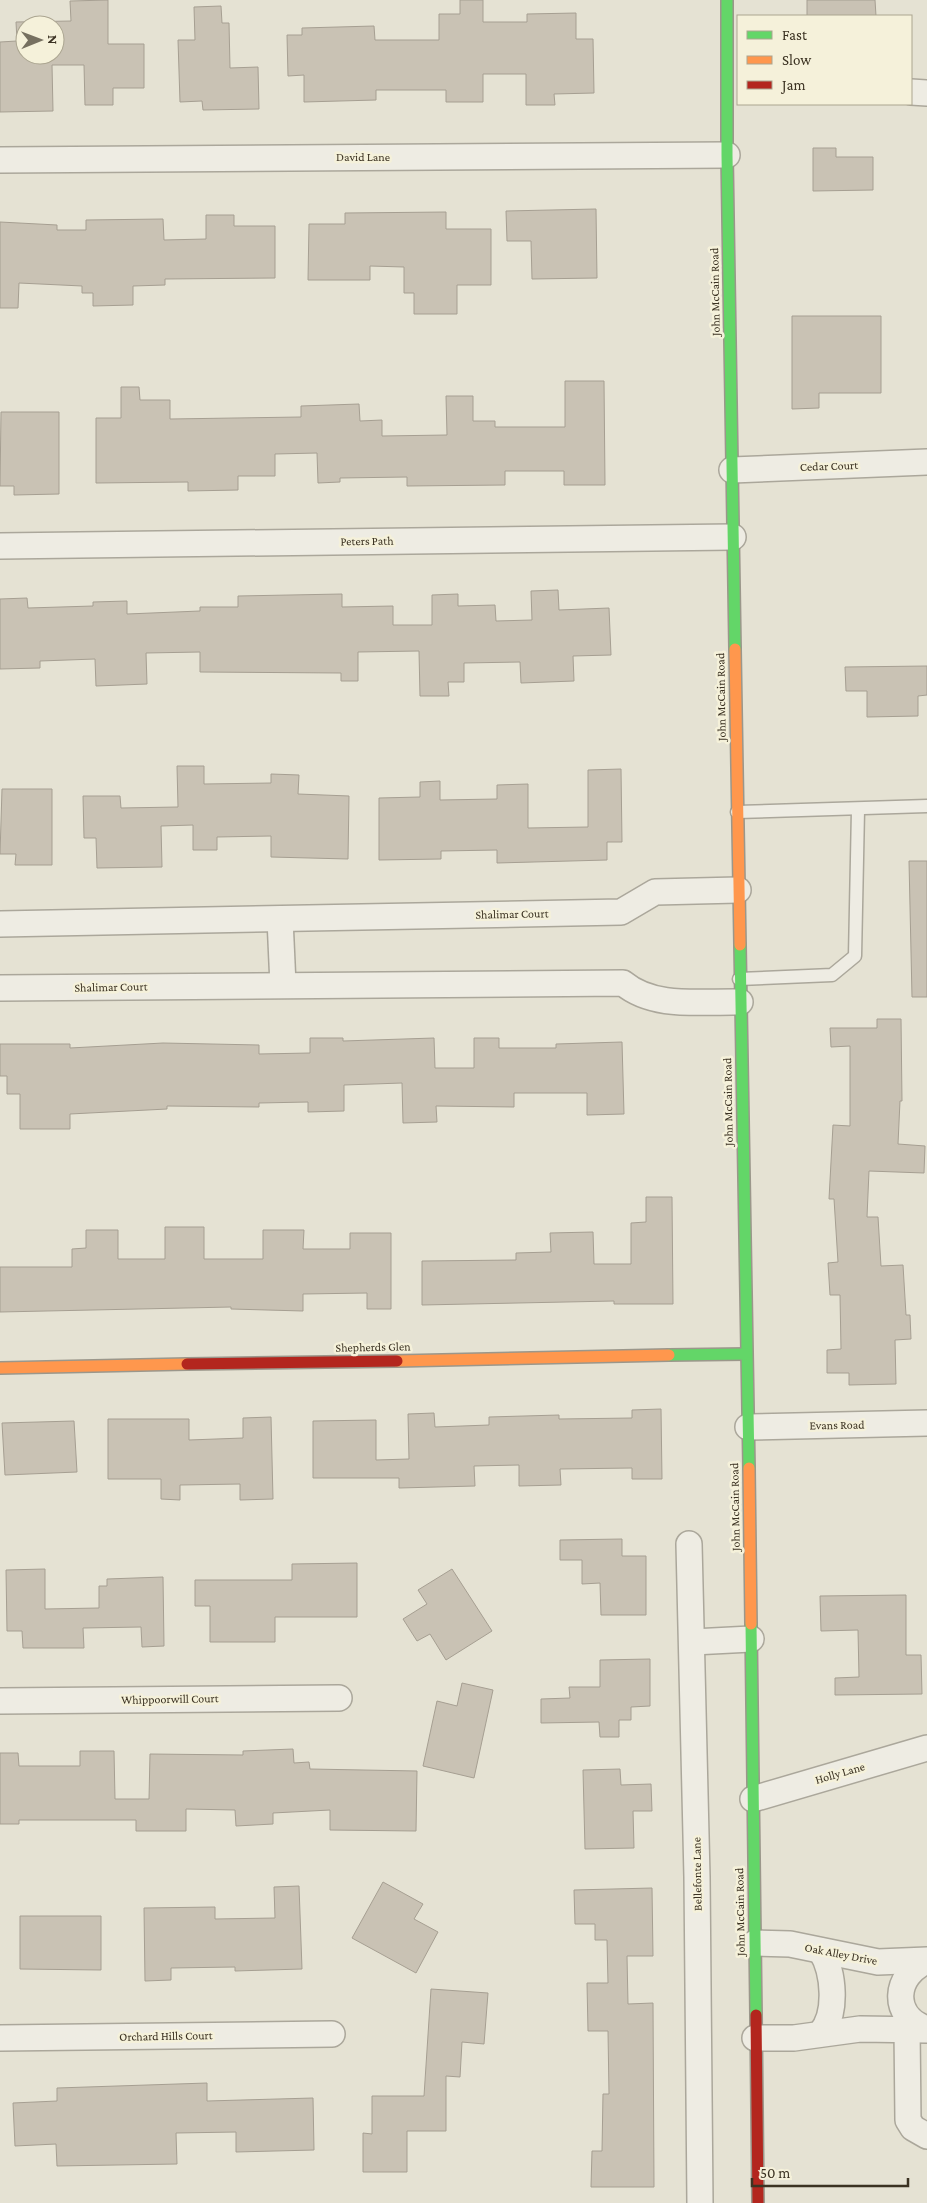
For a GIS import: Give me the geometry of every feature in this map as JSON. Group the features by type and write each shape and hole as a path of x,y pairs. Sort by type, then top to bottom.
{"main road":[{"name":"John McCain Road","path":"727,0 733,88 727,155 734,537 736,812 748,1427 758,2203"},
{"name":"Shepherds Glen","path":"0,1368 746,1354"}],"street":[{"path":"912,92 927,93"},
{"name":"David Lane","path":"0,160 727,155"},
{"name":"Cedar Court","path":"732,470 927,462"},
{"name":"Peters Path","path":"0,546 734,537"},
{"name":"Shalimar Court","path":"0,924 621,912 655,892 738,890"},
{"path":"280,919 283,985"},
{"name":"Shalimar Court","path":"0,988 623,983 636,994 656,1000 740,990"},
{"name":"Evans Road","path":"748,1427 927,1422"},
{"name":"Bellefonte Lane","path":"689,1544 693,1642 700,2203"},
{"path":"693,1642 751,1639"},
{"name":"Whippoorwill Court","path":"0,1701 339,1698"},
{"name":"Holly Lane","path":"753,1799 927,1748"},
{"name":"Oak Alley Drive","path":"754,1943 790,1944 878,1962 927,1961"},
{"path":"820,2034 828,2022 831,1995 828,1965 821,1951"},
{"path":"927,1961 917,1965 908,1973 900,1994 907,2015 920,2029 908,2120 913,2128 927,2136"},
{"path":"756,2038 794,2038 860,2029 920,2029"},
{"name":"Orchard Hills Court","path":"0,2038 332,2034"}],"lane":[{"path":"736,812 858,810 927,806"},
{"path":"740,990 832,974 854,956 858,810"}],"building":[{"path":"108,0 108,44 144,44 144,88 113,88 113,105 85,105 84,65 65,65 65,21 71,21 70,1"},
{"path":"460,0 483,0 483,22 527,22 527,14 576,13 576,39 593,39 594,93 554,94 555,105 526,105 526,74 483,74 483,102 446,102 446,90 376,90 376,100 304,102 304,75 288,76 287,35 302,35 302,28 374,26 375,40 439,40 439,14 460,14"},
{"path":"807,0 875,0 876,15 807,15"},
{"path":"221,6 222,23 229,23 230,68 258,67 259,109 203,110 202,101 180,102 178,40 195,40 194,7"},
{"path":"15,41 15,65 52,65 53,111 0,112 0,42"},
{"path":"813,148 836,148 836,157 873,157 873,190 813,191"},
{"path":"596,209 597,278 532,279 531,241 507,241 506,211"},
{"path":"446,212 446,229 491,229 491,285 457,285 457,314 414,314 414,293 404,293 404,267 370,266 370,280 308,280 309,224 345,224 345,213"},
{"path":"206,215 234,215 234,226 275,226 275,278 165,279 165,285 133,286 133,305 93,306 93,293 82,293 82,286 19,283 18,308 0,308 0,222 57,225 57,230 86,230 86,220 163,219 164,240 206,239"},
{"path":"792,316 881,316 881,393 819,393 819,408 792,409"},
{"path":"565,381 604,381 605,485 564,485 564,471 505,471 505,485 407,486 407,477 340,478 340,482 318,483 317,453 275,454 275,476 238,476 238,490 188,491 188,482 96,483 96,418 121,418 121,387 139,387 140,400 170,400 170,419 301,417 301,406 359,404 360,421 382,420 382,436 447,435 446,396 473,396 473,421 495,421 495,427 565,427"},
{"path":"1,412 59,412 59,494 14,495 14,486 0,486"},
{"path":"558,590 559,610 609,608 611,655 573,656 574,681 521,683 520,662 464,663 464,682 448,682 449,696 420,696 419,651 358,652 358,681 341,681 341,673 200,672 200,652 146,653 147,684 96,686 95,659 40,661 40,668 0,669 0,599 27,598 28,608 93,606 93,602 127,601 127,614 200,611 200,607 238,607 238,596 342,594 342,607 393,606 393,625 432,625 432,595 458,594 458,606 495,605 496,621 532,620 531,591"},
{"path":"927,666 927,695 918,696 918,716 867,717 867,691 846,691 845,667"},
{"path":"177,766 204,766 204,784 271,783 271,774 299,775 298,794 349,796 348,859 271,857 271,836 217,837 217,850 193,850 193,825 161,826 162,867 97,868 96,838 84,838 83,796 120,796 121,808 178,807"},
{"path":"621,769 622,842 607,842 607,860 497,863 497,850 441,851 441,859 379,860 379,798 420,797 420,782 440,781 440,800 497,799 497,785 528,784 528,828 588,827 588,770"},
{"path":"2,789 52,789 52,865 15,865 16,854 0,854"},
{"path":"909,861 927,861 927,997 912,997"},
{"path":"877,1019 901,1019 902,1101 900,1101 898,1144 925,1146 924,1173 869,1171 867,1217 878,1217 881,1266 903,1265 906,1315 910,1315 911,1339 895,1340 896,1384 849,1385 849,1373 827,1373 827,1350 841,1349 840,1295 830,1295 828,1263 838,1262 834,1199 829,1199 833,1125 850,1126 850,1046 831,1047 830,1028 877,1028"},
{"path":"310,1038 343,1038 343,1041 434,1038 435,1068 474,1068 474,1038 499,1038 499,1048 556,1048 556,1044 622,1042 624,1114 587,1115 587,1093 514,1093 514,1107 436,1106 437,1122 403,1123 402,1083 344,1085 344,1111 308,1112 308,1102 259,1103 259,1107 167,1106 167,1109 70,1114 70,1129 20,1129 20,1094 7,1094 7,1076 0,1076 0,1044 70,1044 70,1048 163,1043 259,1045 259,1054 310,1053"},
{"path":"646,1197 672,1197 673,1304 614,1304 614,1301 422,1305 422,1261 516,1260 516,1253 551,1252 550,1233 593,1232 594,1264 631,1264 631,1223 646,1222"},
{"path":"165,1227 204,1227 204,1259 263,1259 263,1230 304,1230 303,1249 350,1249 350,1233 391,1233 391,1309 367,1309 367,1293 303,1294 303,1311 231,1309 231,1307 0,1312 0,1267 72,1267 72,1249 86,1248 86,1230 118,1230 118,1259 165,1259"},
{"path":"661,1409 662,1479 632,1479 632,1468 560,1469 561,1485 519,1486 519,1465 474,1466 475,1486 399,1488 399,1478 313,1478 313,1421 376,1420 376,1460 409,1459 408,1414 434,1413 435,1427 489,1425 489,1417 559,1415 559,1419 632,1418 632,1410"},
{"path":"271,1417 273,1499 240,1500 240,1484 180,1485 180,1500 161,1499 161,1479 108,1479 108,1419 189,1419 189,1440 243,1438 243,1418"},
{"path":"74,1421 77,1472 5,1475 2,1423"},
{"path":"622,1539 622,1556 646,1556 646,1615 601,1615 600,1583 582,1584 582,1560 560,1560 560,1540"},
{"path":"357,1563 357,1617 275,1617 275,1642 210,1642 210,1606 195,1606 195,1580 292,1580 292,1564"},
{"path":"45,1569 45,1609 99,1608 99,1586 107,1586 107,1579 163,1577 164,1646 142,1647 141,1627 83,1628 84,1648 23,1648 22,1631 7,1631 6,1570"},
{"path":"452,1569 492,1631 446,1660 430,1634 417,1641 403,1619 427,1604 418,1590"},
{"path":"906,1595 906,1655 921,1655 922,1694 835,1695 835,1678 859,1677 858,1630 821,1631 820,1596"},
{"path":"650,1659 650,1706 631,1707 631,1720 619,1720 619,1737 600,1737 599,1722 541,1723 541,1699 570,1698 569,1687 600,1687 600,1660"},
{"path":"462,1683 493,1690 474,1778 423,1766 437,1701 457,1706"},
{"path":"293,1749 294,1763 309,1762 310,1769 417,1771 416,1831 330,1830 330,1810 273,1813 273,1824 236,1826 235,1810 186,1809 186,1831 136,1831 136,1820 19,1820 19,1824 0,1824 0,1753 18,1753 19,1766 80,1766 80,1751 114,1751 115,1799 149,1799 150,1754 243,1755 243,1751"},
{"path":"620,1769 621,1785 651,1784 652,1811 633,1811 634,1848 585,1849 583,1770"},
{"path":"383,1882 423,1904 414,1919 438,1932 416,1973 352,1938"},
{"path":"299,1886 302,1969 235,1971 235,1967 171,1968 171,1980 145,1981 144,1908 215,1907 215,1919 275,1918 274,1887"},
{"path":"652,1888 653,1956 627,1956 628,2004 653,2003 654,2187 591,2187 592,2151 602,2151 603,2094 609,2094 608,2031 588,2031 587,1983 608,1983 607,1940 595,1940 595,1924 575,1924 574,1890"},
{"path":"20,1916 101,1916 101,1970 20,1969"},
{"path":"431,1989 488,1993 484,2044 462,2042 460,2077 446,2076 446,2131 407,2131 407,2172 363,2172 363,2133 372,2134 372,2096 424,2096"},
{"path":"207,2083 207,2101 313,2098 314,2150 236,2152 236,2132 176,2133 177,2164 57,2166 56,2144 15,2146 13,2103 57,2101 57,2088"}],"traffic: fast":[{"path":"727,0 727,155 735,649"},
{"path":"740,945 749,1468"},
{"path":"669,1355 746,1354"},
{"path":"751,1624 756,2015"}],"traffic: slow":[{"path":"735,649 740,945"},
{"path":"397,1361 669,1355"},
{"path":"0,1368 187,1364"},
{"path":"749,1468 751,1624"}],"traffic: jam":[{"path":"187,1364 397,1361"},
{"path":"756,2015 758,2203"}]}
